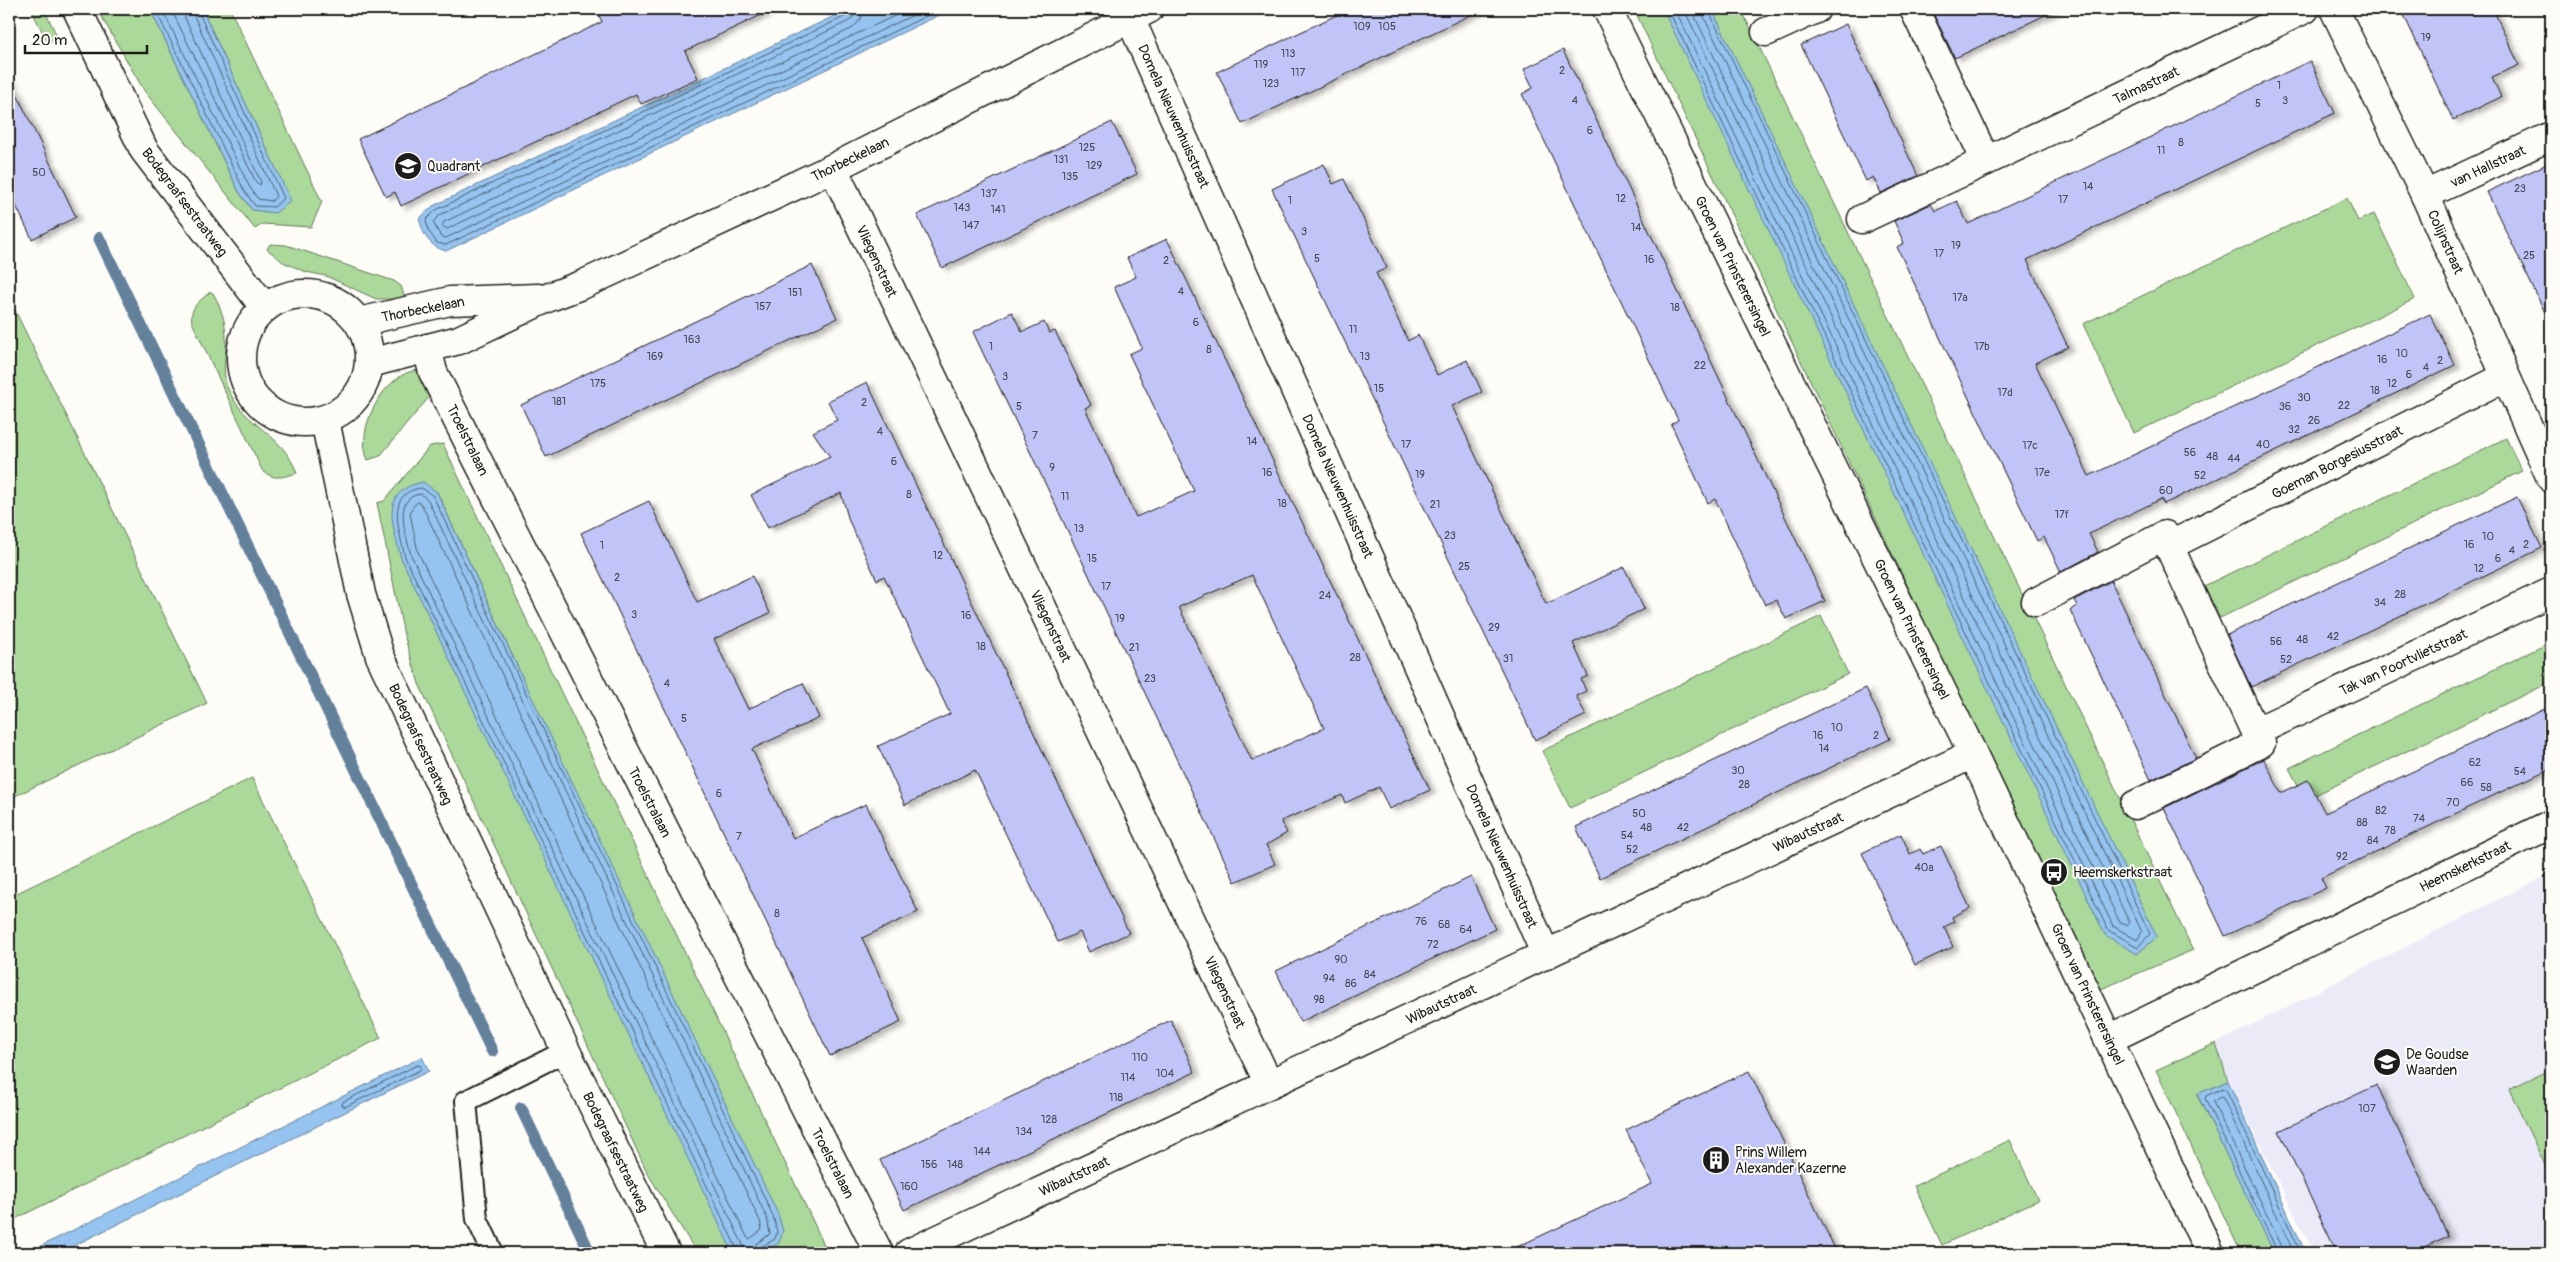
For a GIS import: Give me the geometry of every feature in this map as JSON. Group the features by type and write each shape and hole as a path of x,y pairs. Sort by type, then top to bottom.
{"street":[{"name":"Bodegraafsestraatweg","path":"77,9 144,150 265,308"},
{"name":"Groen van Prinsterersingel","path":"1607,9 1973,754 2210,1253"},
{"path":"1766,32 1816,9"},
{"path":"1914,9 1986,160"},
{"name":"Talmastraat","path":"1862,219 2305,9"},
{"name":"Colijnstraat","path":"2334,9 2425,195 2551,478"},
{"name":"Thorbeckelaan","path":"370,363 459,340 547,298 584,284 833,168 1140,13"},
{"name":"Domela Nieuwenhuisstraat","path":"1140,13 1546,955"},
{"name":"van Hallstraat","path":"2425,195 2551,136"},
{"name":"Vliegenstraat","path":"833,168 1269,1084"},
{"path":"309,294 342,305 359,322 368,342 370,363 365,384 360,394 344,409 325,420 306,423 286,420 260,404 248,388 242,370 241,350 251,323 265,308 286,297 309,294"},
{"name":"Thorbeckelaan","path":"359,322 450,301 547,298"},
{"name":"Troelstralaan","path":"428,348 434,372 879,1253"},
{"name":"Goeman Borgesiusstraat","path":"2169,546 2506,377"},
{"name":"Bodegraafsestraatweg","path":"325,420 361,594 380,656 566,1051 666,1253"},
{"path":"2036,602 2165,535 2261,743 2134,805"},
{"name":"Tak van Poortvlietstraat","path":"2255,732 2551,592"},
{"name":"Wibautstraat","path":"909,1253 1973,754"},
{"name":"Heemskerkstraat","path":"2110,1039 2551,824"}],"lane":[{"path":"493,1253 477,1219 466,1101 566,1051"}],"shaded area":[{"name":"De Goudse Waarden","path":"2551,873 2551,1253 2314,1253 2228,1081 2216,1043"}],"green space":[{"path":"31,9 44,9 58,38 48,43"},
{"path":"97,9 150,9 239,192 252,210 290,200 202,9 230,9 322,202 311,227 263,224 255,229 145,92"},
{"path":"1634,9 1741,9 2193,950 2099,990"},
{"path":"2347,198 2358,221 2374,214 2415,299 2134,433 2083,324"},
{"path":"270,244 286,245 394,281 401,286 405,299 376,299 326,276 306,272 283,262 267,249"},
{"path":"210,292 213,293 224,319 226,340 224,374 228,389 244,413 282,448 297,473 283,477 274,477 262,470 192,322 194,308"},
{"path":"9,298 207,703 9,799"},
{"path":"418,370 431,392 430,396 380,456 368,460 365,448 365,434 375,405 394,381 406,373"},
{"path":"2506,438 2522,471 2220,618 2204,586"},
{"path":"443,444 828,1253 760,1253 763,1252 518,668 437,492 732,1250 739,1253 697,1253 648,1174 419,684 404,635 377,503 384,501 430,446"},
{"path":"1821,616 1848,674 1570,808 1542,751"},
{"path":"2551,642 2551,682 2305,800 2312,789 2308,780 2298,785 2289,768"},
{"path":"252,778 381,1038 9,1222 9,897"},
{"path":"2216,1043 2228,1081 2197,1095 2275,1253 2241,1253 2156,1070"},
{"path":"2551,1069 2551,1178 2509,1089"},
{"path":"2010,1140 2038,1200 1942,1245 1914,1186"}],"water":[{"path":"150,9 202,9 291,201 275,213 252,210 239,192"},
{"path":"849,9 952,9 446,251 431,243 425,235 419,219 433,206"},
{"path":"1663,9 1712,9 2157,937 2137,954 2105,935"},
{"path":"423,482 437,492 518,668 778,1214 783,1231 779,1243 757,1252 739,1253 732,1251 401,558 393,522 392,511 394,502 399,493"},
{"path":"422,1057 429,1071 59,1253 27,1253"},
{"path":"2228,1081 2307,1253 2274,1253 2197,1094"}],"building":[{"path":"596,9 774,9 685,51 698,78 641,104 636,94 401,206 395,192 386,197 358,139 602,22"},
{"path":"1349,9 1483,9 1242,124 1217,72"},
{"path":"1931,9 2058,9 1955,58"},
{"path":"2401,9 2493,9 2519,65 2492,77 2501,97 2453,120"},
{"path":"1846,24 1918,176 1881,193 1873,177 1866,181 1801,45"},
{"path":"1563,50 1825,601 1786,619 1776,600 1765,605 1715,499 1708,503 1671,424 1678,420 1522,94 1533,88 1524,69"},
{"path":"2310,61 2335,113 2027,260 2068,347 2035,363 2089,476 2430,314 2455,365 2164,504 2161,499 2089,534 2098,552 2061,572 2044,537 2037,541 1963,386 1897,247 1904,243 1894,221 1931,204 1935,211 1957,201 1968,224"},
{"path":"9,78 76,217 32,239 9,191"},
{"path":"1112,122 1137,174 942,268 917,215"},
{"path":"2551,162 2551,325 2487,192"},
{"path":"1324,164 1333,184 1344,179 1387,268 1376,273 1408,341 1418,335 1437,375 1467,360 1482,392 1452,406 1546,604 1624,567 1644,609 1573,643 1588,676 1581,679 1586,691 1576,696 1586,715 1535,740 1272,189"},
{"path":"1167,239 1430,790 1389,809 1379,787 1345,803 1342,795 1281,821 1287,833 1266,845 1275,864 1235,882 973,332 1012,312 1022,332 1044,322 1049,333 1055,331 1091,405 1085,408 1136,517 1194,491 1129,354 1142,348 1114,287 1136,277 1127,258","holes":["1252,575 1324,728 1252,761 1179,607"]},
{"path":"812,265 837,318 546,457 521,405"},
{"path":"867,382 1129,933 1089,952 1080,932 1058,942 975,770 905,805 878,746 950,714 884,576 877,580 849,521 841,493 768,528 751,495 830,457 813,432 837,420 828,401"},
{"path":"2517,497 2542,548 2251,687 2227,635"},
{"path":"649,501 697,602 752,576 770,613 714,639 748,709 803,683 819,718 752,749 793,838 866,804 918,912 862,938 901,1022 830,1056 581,533"},
{"path":"2111,581 2196,758 2151,780 2070,610 2077,606 2074,600"},
{"path":"1866,688 1890,739 1600,878 1576,827"},
{"path":"2551,706 2551,768 2321,878 2326,888 2225,936 2164,808 2264,759 2281,793 2308,780 2325,813"},
{"path":"1901,834 1910,854 1920,849 1923,854 1941,846 1970,908 1952,917 1954,922 1944,927 1953,947 1915,965 1862,853"},
{"path":"1471,877 1495,929 1300,1022 1276,971"},
{"path":"1171,1020 1195,1072 904,1210 880,1160"},
{"name":"Prins Willem Alexander Kazerne","path":"1749,1071 1837,1253 1504,1253 1652,1184 1626,1130"},
{"path":"2377,1085 2448,1236 2411,1253 2337,1253 2279,1131"}],"waterway":[{"path":"99,238 492,1051"},
{"path":"521,1108 590,1253"}],"place":[{"name":"Quadrant","path":"408,166"},
{"name":"Heemskerkstraat","path":"2054,872"},
{"name":"De Goudse Waarden","path":"2387,1062"},
{"name":"Prins Willem Alexander Kazerne","path":"1716,1160"}]}
